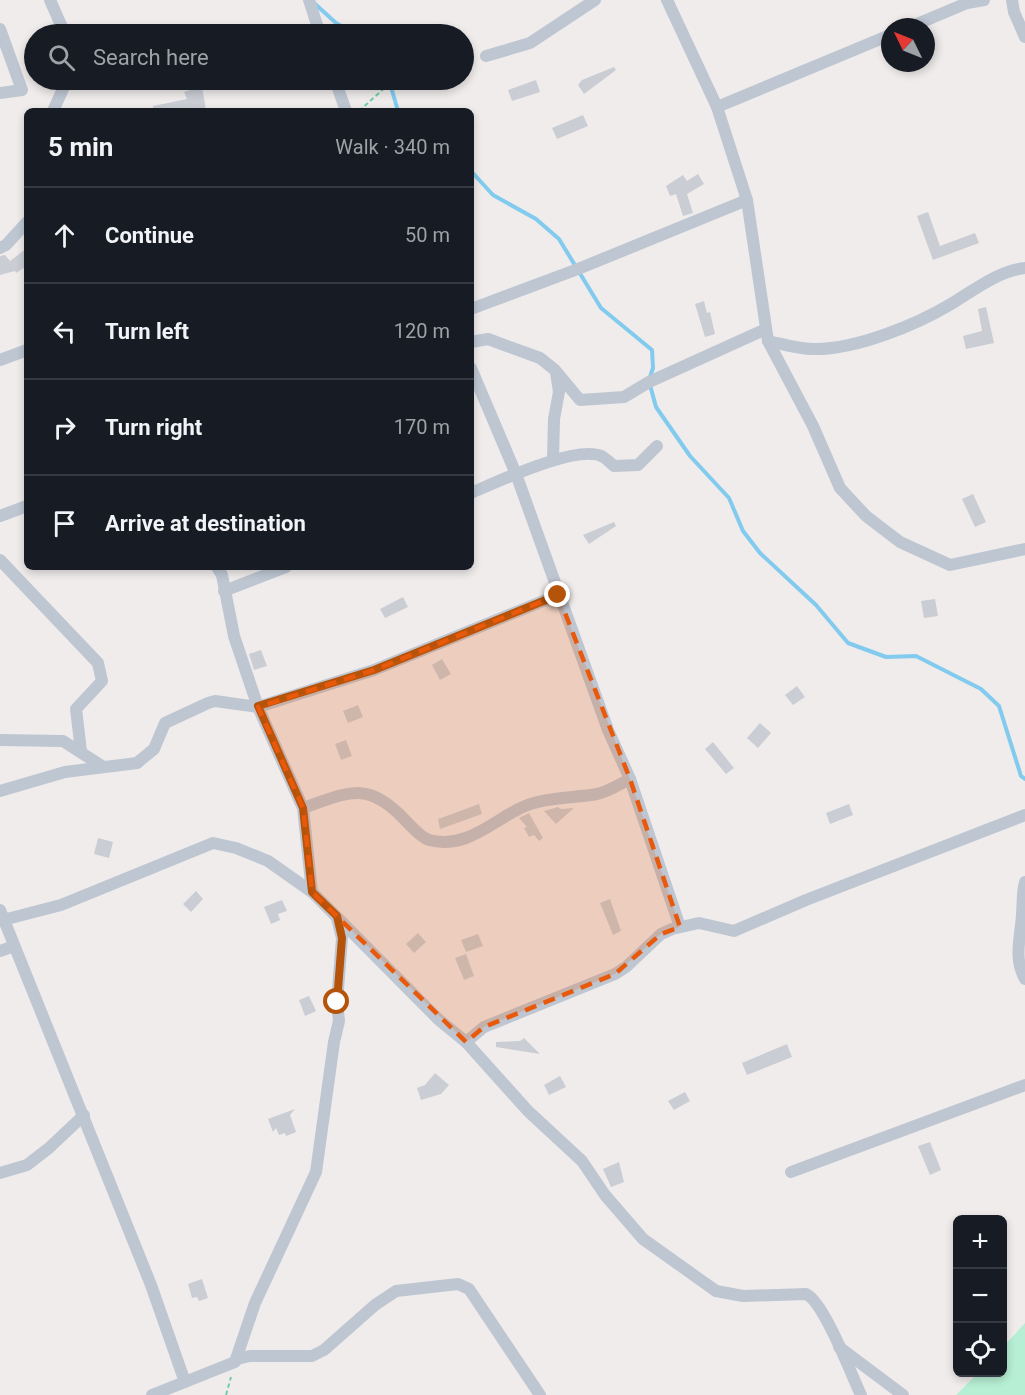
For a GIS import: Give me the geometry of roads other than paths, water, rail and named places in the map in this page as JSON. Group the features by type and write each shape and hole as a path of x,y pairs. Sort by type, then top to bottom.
{"street":[{"path":"50,0 61,24"},
{"path":"309,0 317,24"},
{"path":"486,56 530,42 595,0"},
{"path":"667,0 717,107 747,200 767,335 813,426 840,488 866,516 900,542 950,565 1025,549"},
{"path":"931,18 967,3 984,0"},
{"path":"1006,0 1013,6 1025,29"},
{"path":"1013,6 1025,37"},
{"path":"0,29 22,90 0,93"},
{"path":"717,107 881,39"},
{"path":"54,108 62,90"},
{"path":"338,90 345,108"},
{"path":"474,308 578,269 747,200"},
{"path":"0,248 6,245 24,225"},
{"path":"474,341 488,339 540,358 555,370 580,400 624,397 649,382 767,335 813,349 860,342 905,326 949,305 987,281 1025,268"},
{"path":"0,360 24,351"},
{"path":"553,460 554,419 560,392 555,370"},
{"path":"474,375 516,474 608,730 630,779 680,927"},
{"path":"474,492 553,460 581,455 602,456 614,466 638,465 657,446"},
{"path":"0,516 24,507"},
{"path":"0,560 98,663 102,681 76,710 81,751"},
{"path":"219,570 234,636 258,706 303,808 312,892"},
{"path":"225,591 278,570"},
{"path":"0,791 64,772 137,763 154,749 165,723 199,706 215,701 258,706 374,670 558,595"},
{"path":"0,740 63,741 102,766"},
{"path":"303,808 346,793 372,795 388,801 415,830 428,840 449,841 480,834 528,805 600,793 630,779"},
{"path":"466,1042 484,1027 615,974 626,967 661,934 699,923 734,931 806,900 1025,815"},
{"path":"185,1382 151,1285 104,1173 84,1114 2,915 62,904 213,843 237,848 268,861 312,892 438,1019 466,1042 528,1111 582,1161 605,1195 644,1239 716,1291 743,1296 806,1294 812,1297 861,1395"},
{"path":"1025,882 1021,894 1022,915 1018,943 1020,971 1025,979"},
{"path":"236,1361 255,1303 316,1172 339,1021 337,1002 342,938 337,916"},
{"path":"0,951 14,946"},
{"path":"791,1172 1025,1085"},
{"path":"0,1173 27,1165 84,1114"},
{"path":"152,1395 250,1356 312,1356 324,1350 375,1305 396,1291 458,1284 469,1289 540,1395"},
{"path":"838,1346 903,1395"}],"waterway":[{"path":"314,3 338,24"},
{"path":"392,90 397,108"},
{"path":"474,174 493,195 536,219 559,239 601,308 652,350 653,368 650,377"},
{"path":"650,385 656,407 690,456 729,498 743,531 760,553 816,605 848,643 886,657 916,656 981,689 999,706 1021,776 1025,779"}]}
